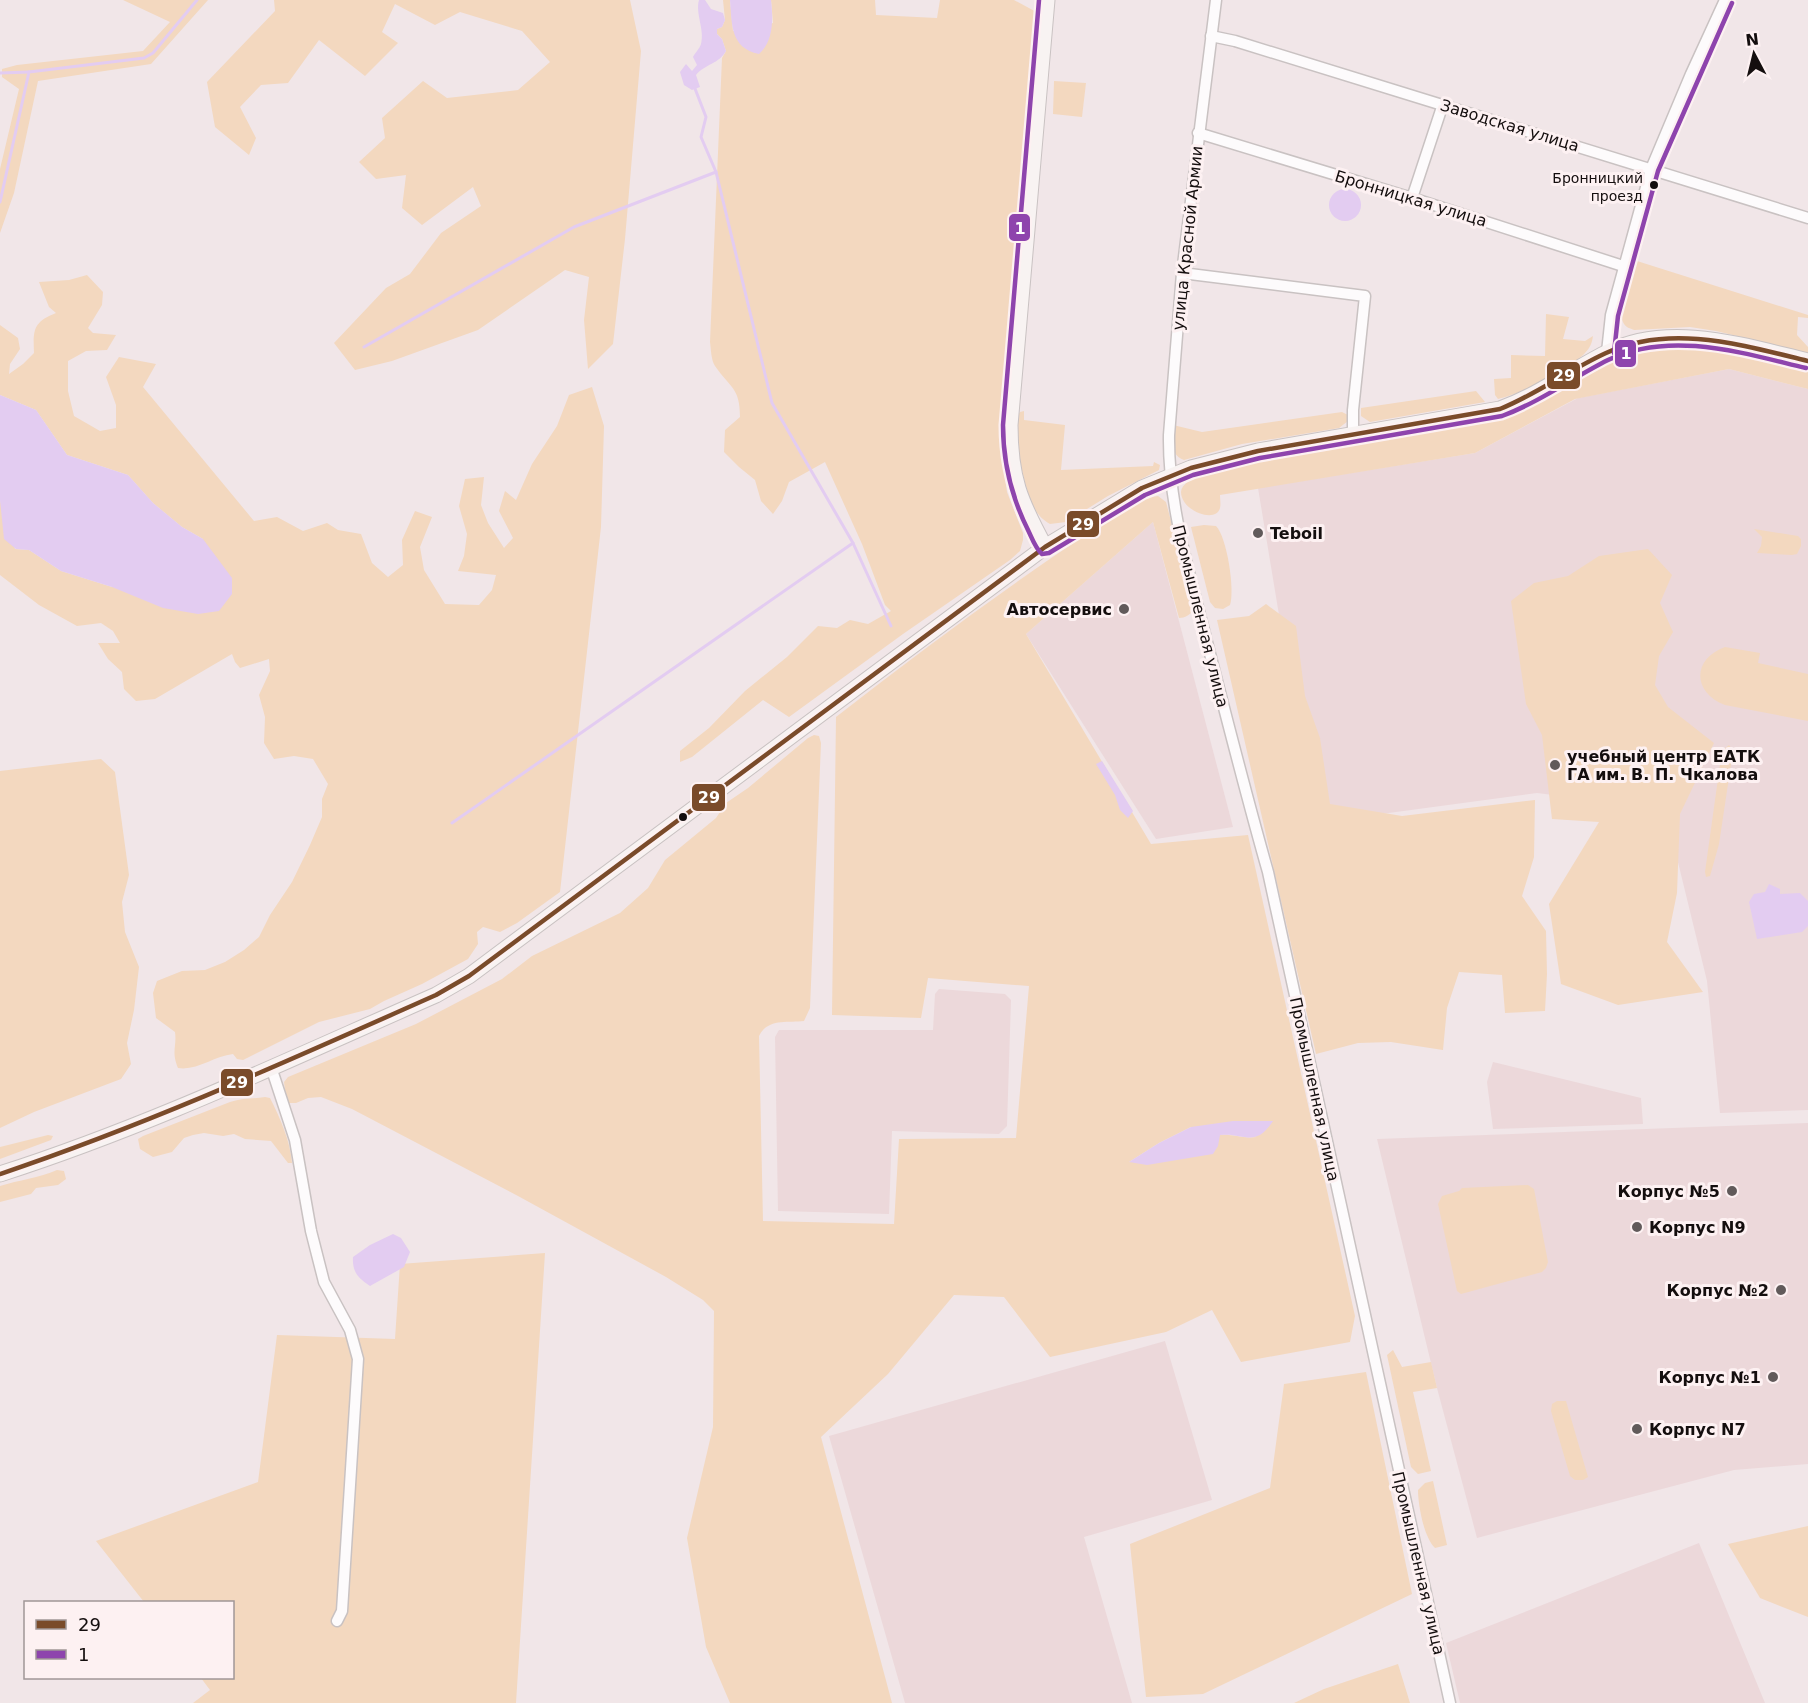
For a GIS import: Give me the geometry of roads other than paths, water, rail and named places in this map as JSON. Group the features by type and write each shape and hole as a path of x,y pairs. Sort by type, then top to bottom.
{"main road":[{"path":"1045,547 1018,492 1010,447 1010,424 1047,0"},
{"path":"0,1174 44,1160 148,1120 436,995 470,976 1045,547 1142,488 1225,458 1258,450 1500,409 1530,397 1607,352 1644,341 1690,338 1730,343 1808,362"}],"street":[{"name":"улица Красной Армии","path":"1172,477 1169,435 1182,273 1216,0"},
{"path":"1607,352 1611,315 1651,169 1725,0"},
{"name":"Заводская улица","path":"1211,36 1235,41 1443,104 1808,218"},
{"path":"1412,198 1443,104"},
{"name":"Бронницкая улица","path":"1198,133 1412,198 1623,266"},
{"path":"1182,273 1365,296 1353,410 1353,435"},
{"name":"Промышленная улица","path":"1172,477 1180,533 1239,772 1268,872 1450,1703"},
{"path":"271,1067 295,1140 311,1231 324,1282 350,1330 358,1359 342,1611 337,1621"}],"waterway":[{"path":"0,202 29,72 144,58 153,53 197,0"},
{"path":"0,73 29,72"},
{"path":"694,86 706,117 701,137 716,172 772,403 853,543 891,626"},
{"path":"364,347 574,227 716,172"},
{"path":"452,823 853,543"}],"place":[{"name":"Бронницкий проезд","path":"1654,185"},
{"name":"Teboil","path":"1258,533"},
{"name":"Автосервис","path":"1124,609"},
{"name":"учебный центр ЕАТК ГА им. В. П. Чкалова","path":"1555,765"},
{"name":"Корпус №5","path":"1732,1191"},
{"name":"Корпус N9","path":"1637,1227"},
{"name":"Корпус №2","path":"1781,1290"},
{"name":"Корпус №1","path":"1773,1377"},
{"name":"Корпус N7","path":"1637,1429"}]}
